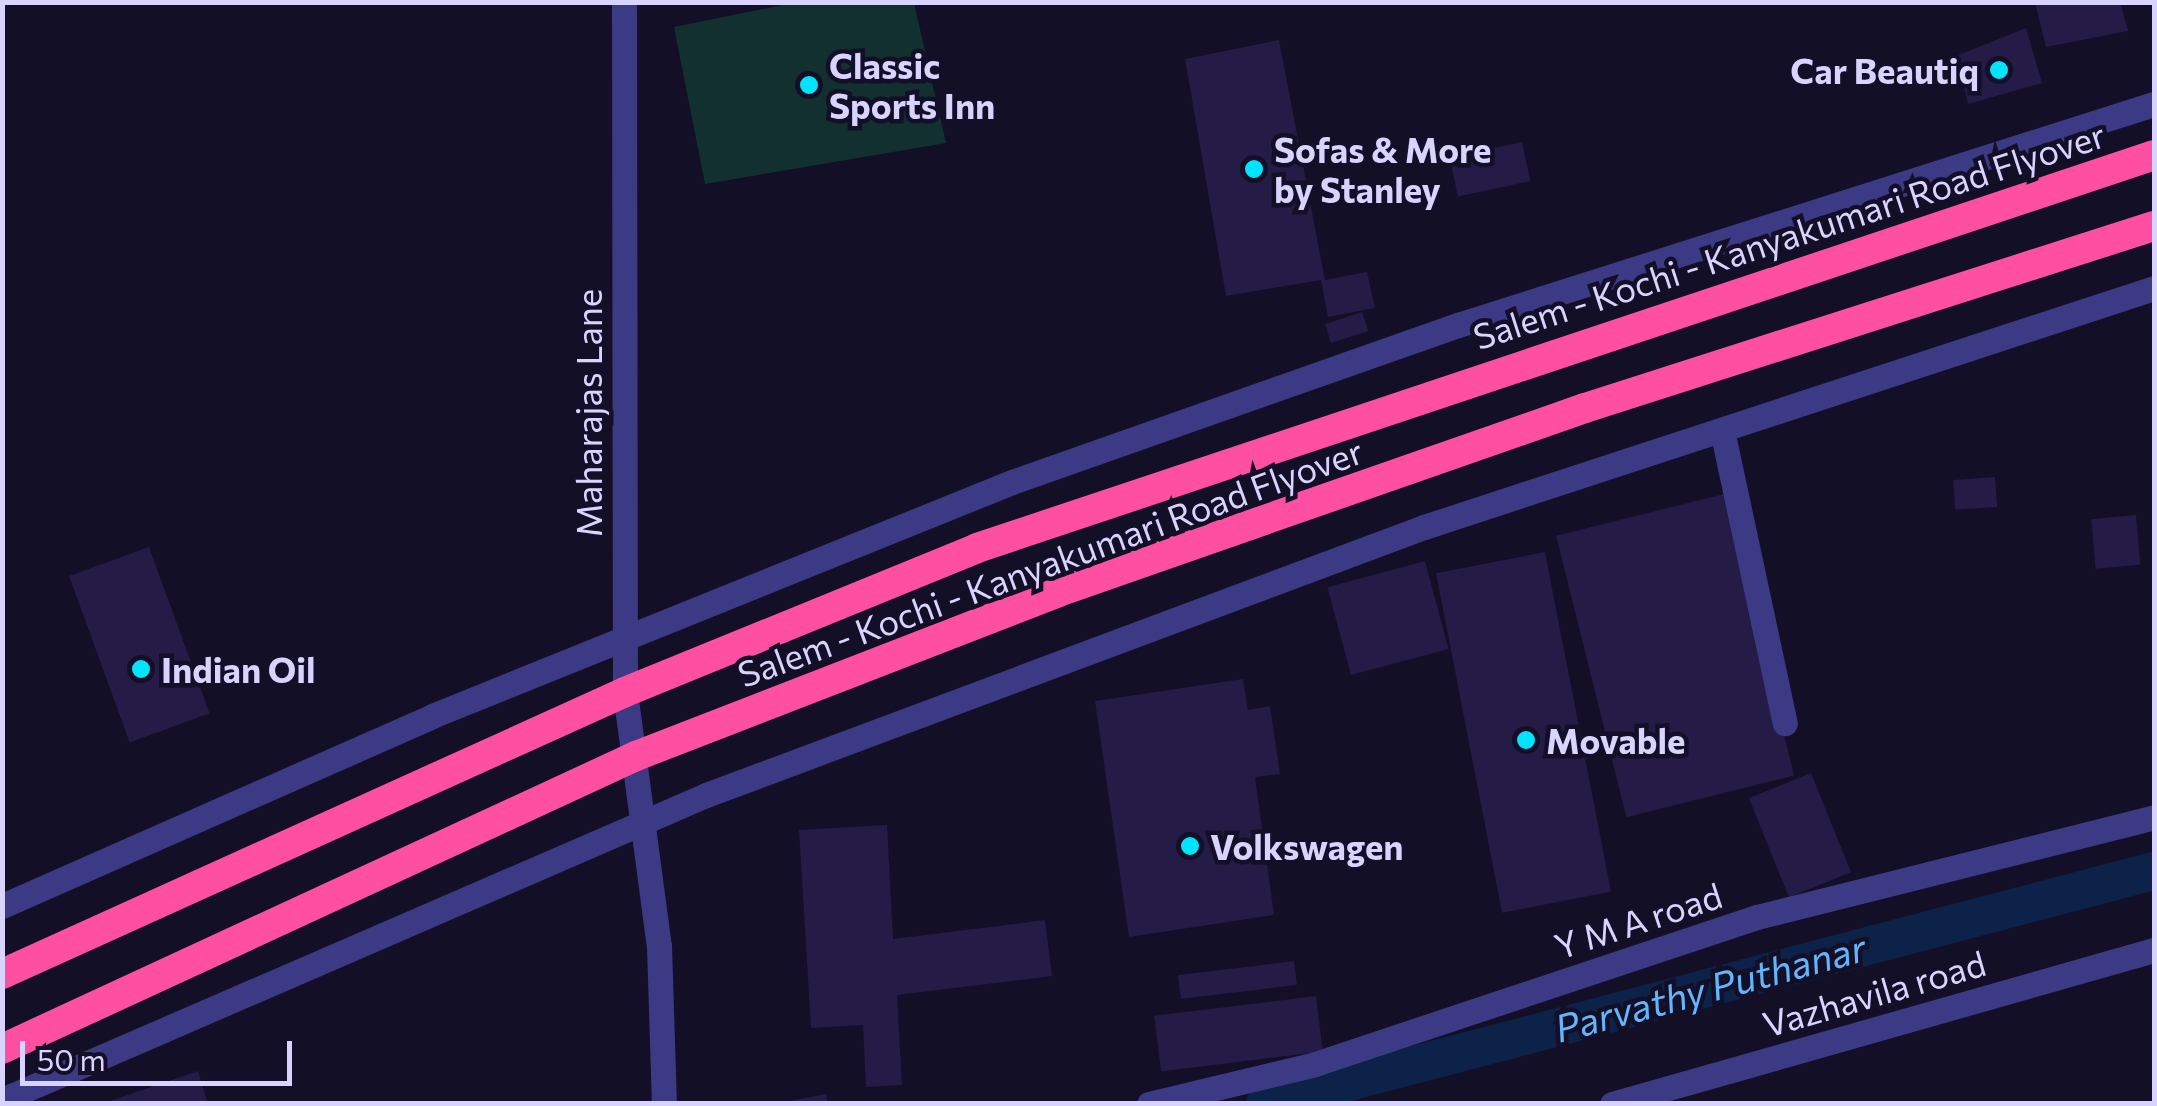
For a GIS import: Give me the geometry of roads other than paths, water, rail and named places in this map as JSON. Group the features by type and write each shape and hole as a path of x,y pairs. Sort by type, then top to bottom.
{"highway":[{"name":"Salem - Kochi - Kanyakumari Road Flyover","path":"2,974 624,692 978,548 2154,154"},
{"name":"Salem - Kochi - Kanyakumari Road Flyover","path":"2,1049 636,756 1058,592 1566,415 2154,226"}],"street":[{"name":"Maharajas Lane","path":"624,2 624,692 646,822 659,946 664,1104"},
{"path":"2,906 432,716 624,643 1012,482 1259,394 2154,104"},
{"path":"2,1100 646,822 1407,533 2154,288"},
{"path":"1722,430 1785,723"},
{"name":"Y M A road","path":"1148,1104 1315,1064 1757,918 2154,816"},
{"name":"Vazhavila road","path":"1612,1104 2154,950"}],"waterway":[{"name":"Parvathy Puthanar","path":"1265,1104 2154,871"}],"place":[{"name":"Car Beautiq","path":"1999,70"},
{"name":"Classic Sports Inn","path":"809,85"},
{"name":"Sofas & More by Stanley","path":"1254,169"},
{"name":"Indian Oil","path":"141,669"},
{"name":"Movable","path":"1526,740"},
{"name":"Volkswagen","path":"1190,846"}]}
